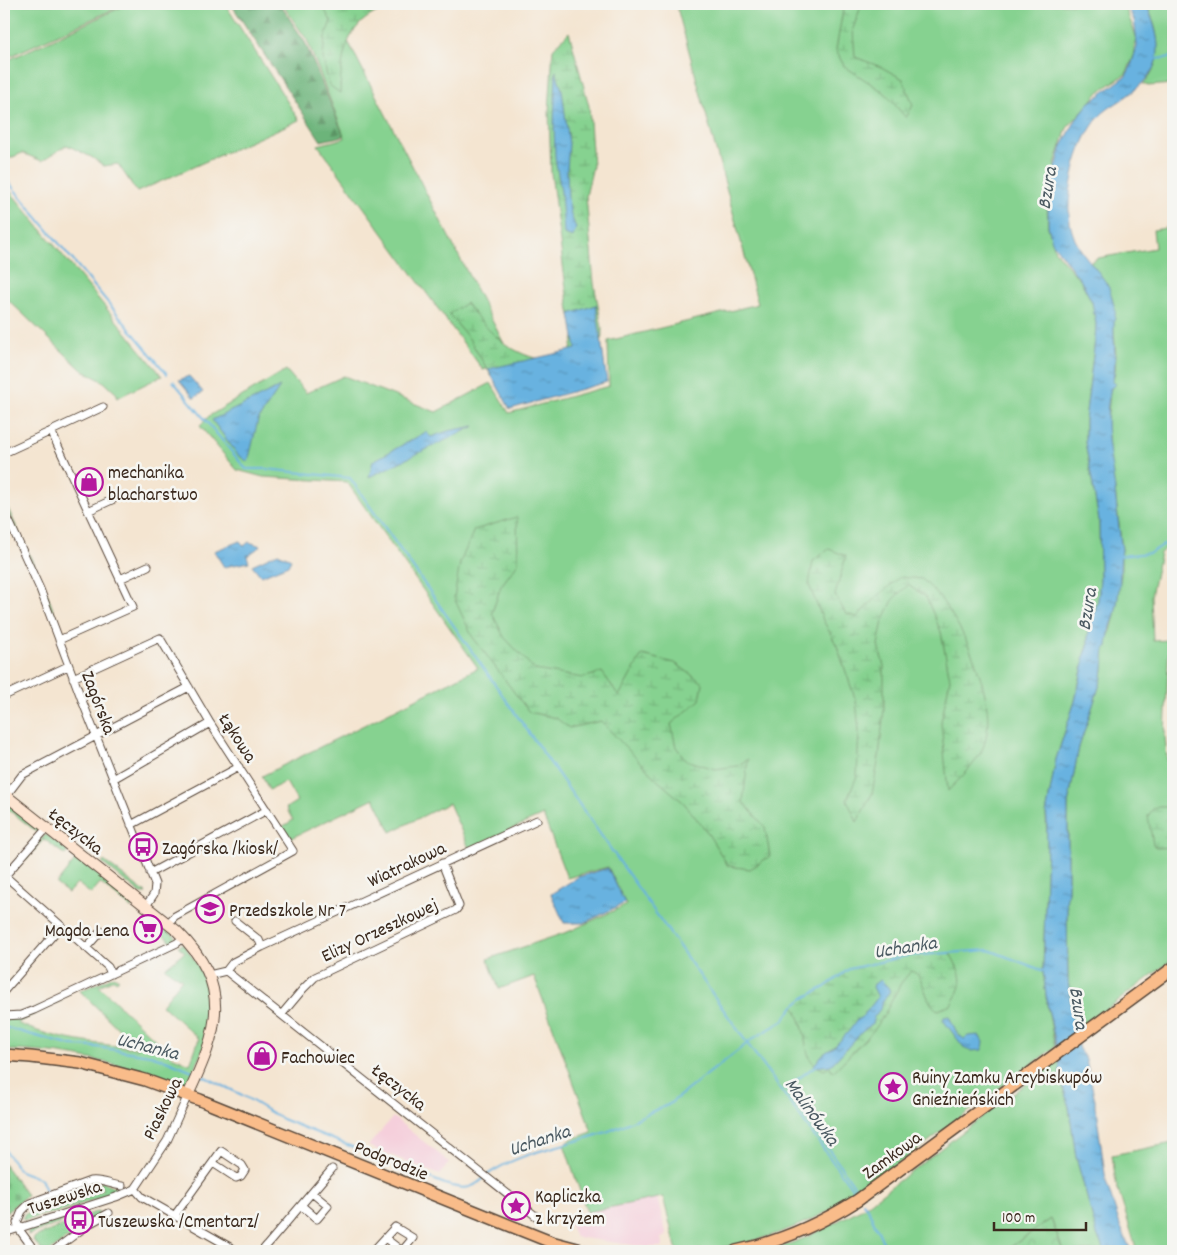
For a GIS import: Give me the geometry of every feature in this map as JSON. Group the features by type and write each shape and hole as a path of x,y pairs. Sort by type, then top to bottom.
{"main road":[{"name":"Łęczycka","path":"5,795 168,923 196,953"},
{"name":"Piaskowa","path":"188,1096 212,1039 216,1015 209,975 196,953"},
{"name":"Zamkowa","path":"736,1251 787,1236 814,1225 843,1209 1173,968"},
{"name":"Podgrodzie","path":"4,1056 59,1060 101,1068 145,1080 552,1242 584,1251"}],"street":[{"path":"4,453 104,407"},
{"path":"51,431 132,607 59,640"},
{"path":"88,511 114,499"},
{"name":"Zagórska","path":"4,510 7,525 40,589 68,666 150,873 155,889 146,906"},
{"path":"120,579 148,566"},
{"name":"Łąkowa","path":"73,678 160,638 210,722 293,851 175,916 168,923"},
{"path":"4,696 68,666"},
{"path":"5,795 22,775 189,687"},
{"path":"113,780 210,722"},
{"path":"131,825 239,767"},
{"path":"150,873 267,810"},
{"name":"Wiatrakowa","path":"209,975 226,971 233,962 262,947 537,820"},
{"path":"47,828 4,876 108,967 111,974"},
{"name":"Elizy Orzeszkowej","path":"282,1014 315,978 456,910 459,906 442,863"},
{"path":"235,921 259,940 262,947"},
{"path":"4,991 61,926"},
{"path":"86,948 101,931"},
{"path":"4,1016 21,1015 177,943 184,938"},
{"name":"Łęczycka","path":"226,971 537,1217"},
{"name":"Piaskowa","path":"134,1189 167,1141 188,1096"},
{"path":"175,1215 213,1163"},
{"path":"262,1251 332,1169"},
{"path":"36,1251 18,1228 17,1221 27,1205 90,1181 99,1180 122,1186"},
{"path":"134,1189 142,1197 237,1251"},
{"name":"Tuszewska","path":"4,1233 116,1197 134,1189"},
{"path":"302,1206 317,1219 328,1206 312,1193"},
{"path":"53,1251 89,1224 109,1213"},
{"path":"373,1251 385,1238"}],"shaded area":[{"path":"393,1117 449,1162 440,1175 368,1146"},
{"path":"657,1198 667,1236 661,1238 663,1247 647,1247 575,1237 566,1216"}],"green space":[{"path":"4,4 125,4 4,59"},
{"path":"128,4 225,4 299,120 137,192 118,164 104,166 93,158 67,145 42,161 22,153 4,161 4,62"},
{"path":"231,4 280,4 305,42 344,136 321,141"},
{"path":"282,4 377,4 336,18 514,363 483,370 318,145 345,138 307,40"},
{"path":"319,4 392,4 374,13 353,32 344,57 340,93 329,85 323,58 325,37 331,21 323,7"},
{"path":"676,4 1124,4 1136,36 1134,56 1126,74 1100,91 1067,128 1056,161 1047,203 1048,227 1055,251 1081,281 1092,302 1096,324 1085,420 1085,442 1099,520 1100,579 1098,600 1088,635 1088,647 1075,701 1056,759 1046,814 1047,844 1043,971 1055,1047 854,1197 834,1209 791,1228 747,1242 701,1250 677,1251 663,1197 587,1212 564,1144 592,1132 534,976 499,989 488,959 570,931 626,905 608,867 567,878 543,815 469,848 449,803 391,832 374,798 289,839 282,827 293,820 286,808 297,801 286,782 269,790 262,776 478,668 347,482 263,477 237,470 200,426 209,416 286,370 306,393 344,376 436,412 491,383 509,413 609,386 608,341 758,304"},
{"path":"844,4 860,4 861,6 853,29 855,57 881,67 903,79 913,105 906,118 885,93 844,66 836,50"},
{"path":"1146,4 1173,4 1173,84 1148,86 1143,84 1155,66 1158,45 1157,34"},
{"path":"569,32 589,106 593,166 586,196 594,283 602,328 601,373 492,377 470,340 449,314 466,303 480,321 496,336 514,349 535,358 548,359 569,356 575,334 569,311 551,173 549,111 553,49"},
{"path":"4,184 162,376 117,398 117,394 104,382 82,370 4,296"},
{"path":"1173,227 1173,543 1160,553 1151,596 1153,641 1169,640 1165,736 1173,822 1173,959 1074,1034 1068,979 1066,903 1068,891 1068,804 1079,747 1102,678 1107,638 1115,615 1121,574 1122,550 1110,462 1107,423 1116,355 1111,299 1109,289 1090,262 1098,258 1155,248 1153,230"},
{"path":"4,500 47,593 61,632 60,634 42,586 4,504"},
{"path":"517,517 518,563 501,586 492,613 504,637 535,670 583,678 602,672 619,696 642,655 675,663 703,683 700,700 671,724 676,747 686,760 715,769 737,766 748,759 743,802 765,827 770,856 750,869 728,866 707,832 684,803 657,780 601,721 569,728 556,718 529,712 472,636 454,598 460,563 474,530"},
{"path":"829,549 846,556 835,595 846,614 857,617 900,577 922,579 934,590 961,631 971,651 985,695 988,717 986,737 980,754 948,791 941,722 950,679 941,632 926,597 908,585 894,598 883,621 878,645 884,666 884,709 879,757 872,794 857,822 847,800 857,776 859,730 856,701 837,646 823,620 809,585 813,561"},
{"path":"4,800 41,830 38,833 4,806"},
{"path":"1169,807 1173,810 1173,847 1156,848 1153,844 1148,816 1153,809"},
{"path":"47,835 68,851 65,855 44,839 26,860 24,858"},
{"path":"77,858 121,893 120,895 134,904 131,908 100,883 91,894 77,883 68,893 56,884"},
{"path":"104,861 146,894 141,894 102,863"},
{"path":"153,918 174,935 176,938 172,942 149,923"},
{"path":"183,944 201,971 206,984 211,1011 206,1040 194,1071 186,1084 171,1082 128,1068 75,1056 22,1050 4,1050 4,1019 62,1000 17,1023 46,1034 91,1043 138,1048 80,991 114,976 119,979 116,981 114,979 99,986 172,1056 190,1064 199,1039 162,1005 182,979 165,968 185,952 178,946"},
{"path":"950,953 958,968 961,979 959,990 951,1005 938,1010 933,1006 916,973 911,971 901,983 875,1029 833,1072 830,1067 824,1070 814,1064 808,1055 802,1026 794,1006 804,998 825,987 849,969 906,956"},
{"path":"1059,1059 1060,1076 1069,1107 1076,1157 1097,1234 1104,1251 1063,1251 1051,1219 1005,1251 770,1251 805,1238 863,1208"},
{"path":"1173,1143 1173,1251 1137,1251 1116,1183 1112,1155"},
{"path":"4,1164 27,1195 4,1214"},
{"path":"100,1181 121,1190 59,1212 26,1220 22,1219 25,1213 27,1214 41,1204 56,1197 68,1193 72,1203 103,1190"},
{"path":"98,1211 99,1215 50,1251 41,1250 33,1240 35,1237"},
{"path":"1051,1219 1063,1251 1005,1251"},
{"path":"65,1220 28,1235 31,1229 40,1225"}],"water":[{"path":"1126,4 1146,4 1156,32 1158,55 1149,76 1127,96 1103,113 1091,128 1076,164 1069,201 1070,224 1075,239 1109,288 1115,312 1115,368 1112,382 1116,384 1111,388 1108,401 1107,427 1122,550 1120,584 1116,610 1105,649 1102,678 1079,747 1068,804 1068,891 1066,903 1068,979 1074,1034 1079,1049 1086,1060 1095,1100 1106,1181 1120,1225 1131,1251 1104,1251 1097,1234 1076,1157 1069,1107 1060,1076 1059,1059 1047,1004 1043,971 1047,844 1046,814 1056,759 1075,701 1084,663 1083,659 1088,647 1088,635 1098,600 1100,579 1099,520 1085,442 1085,420 1096,324 1092,302 1081,281 1052,242 1048,226 1048,211 1052,183 1056,177 1054,174 1062,146 1077,118 1089,103 1126,76 1131,66 1137,46 1134,20"},
{"path":"556,71 562,90 569,144 567,169 568,199 576,228 573,237 564,234 561,192 555,157"},
{"path":"596,305 607,382 510,409 488,369 576,349 570,314"},
{"path":"189,376 203,392 194,398 179,380"},
{"path":"280,387 258,420 248,462 238,455 212,420"},
{"path":"475,426 369,477 373,461 426,432 431,437 448,431"},
{"path":"240,541 244,546 249,542 261,546 247,556 249,562 224,567 214,551"},
{"path":"278,553 291,559 288,565 261,576 252,565"},
{"path":"608,868 625,903 584,923 564,923 551,894 578,877"},
{"path":"881,980 890,991 874,1017 872,1024 831,1065 817,1067 814,1065 822,1055 835,1046 878,997 873,987 874,984"},
{"path":"949,1016 957,1033 964,1039 968,1036 979,1035 983,1042 982,1050 971,1051 965,1049 943,1020 944,1017"}],"waterway":[{"path":"1156,59 1173,57"},
{"path":"4,177 167,374"},
{"path":"173,381 246,469 266,469 350,478 747,1043 856,1194"},
{"path":"1119,556 1150,553 1173,539"},
{"name":"Uchanka","path":"487,1175 514,1160 609,1131 668,1105 754,1038 783,1021 794,1006 804,998 825,987 849,969 906,956 989,950 1044,971"},
{"name":"Uchanka","path":"4,1027 72,1046 96,1047 150,1055 195,1072"},
{"path":"815,1066 786,1088 855,1187"},
{"name":"Uchanka","path":"201,1075 242,1095 282,1119 445,1184 466,1188 484,1178"},
{"path":"4,1149 20,1171 41,1179 46,1191"},
{"name":"Malinówka","path":"863,1203 868,1209 887,1251"}],"place":[{"name":"mechanika blacharstwo","path":"89,482"},
{"name":"Zagórska /kiosk/","path":"143,847"},
{"name":"Przedszkole Nr 7","path":"210,909"},
{"name":"Magda Lena","path":"148,929"},
{"name":"Fachowiec","path":"262,1056"},
{"name":"Ruiny Zamku Arcybiskupów Gnieźnieńskich","path":"893,1087"},
{"name":"Kapliczka z krzyżem","path":"516,1206"},
{"name":"Tuszewska /Cmentarz/","path":"79,1220"}],"water label":[{"name":"Bzura","path":"1046,188"},
{"name":"Bzura","path":"1086,609"},
{"name":"Bzura","path":"1080,1008"}]}
